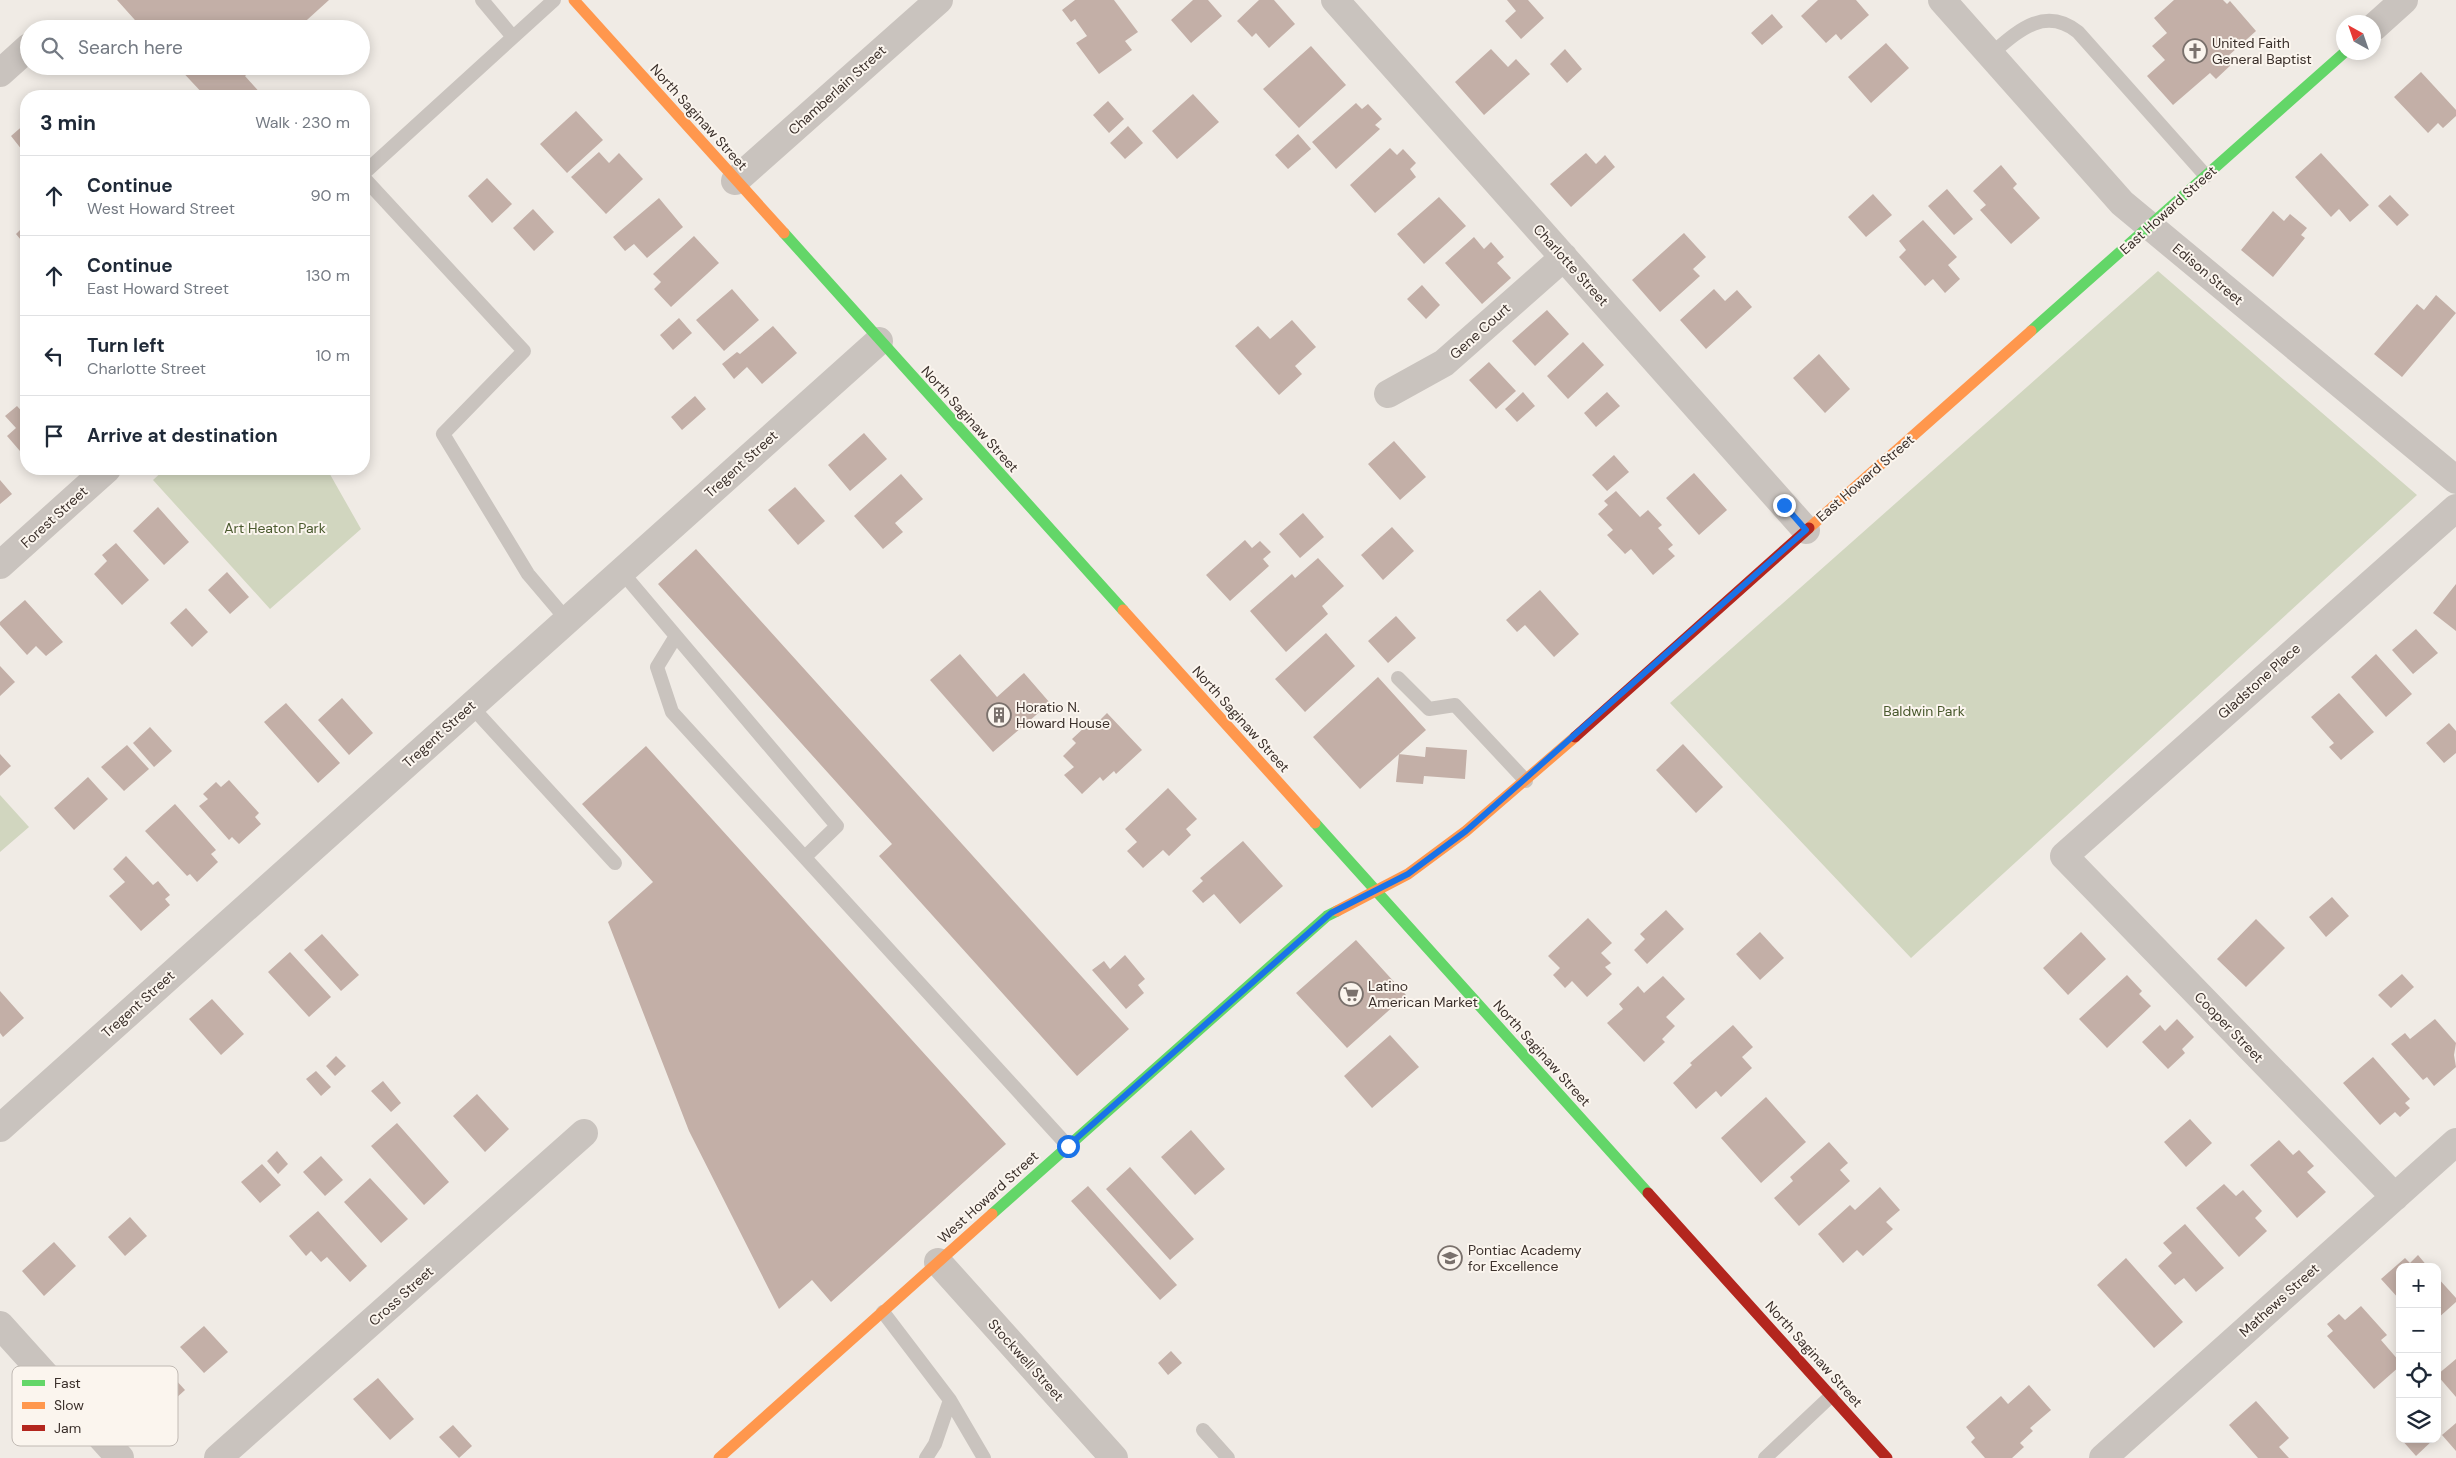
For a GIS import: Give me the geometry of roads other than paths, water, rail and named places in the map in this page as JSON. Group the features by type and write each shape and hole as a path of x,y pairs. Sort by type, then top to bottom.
{"street":[{"name":"North Saginaw Street","path":"574,0 879,341 1887,1458"},
{"name":"Charlotte Street","path":"1335,0 1806,530"},
{"name":"Edison Street","path":"1942,0 2122,203 2456,480"},
{"path":"2381,21 2404,0"},
{"name":"Chamberlain Street","path":"735,180 937,1"},
{"path":"0,73 20,56"},
{"name":"East Howard Street","path":"1375,890 1408,874 1444,848 1526,780 2336,60"},
{"name":"Gene Court","path":"1388,394 1444,363 1564,257"},
{"name":"Tregent Street","path":"0,1128 879,341"},
{"name":"Forest Street","path":"0,565 100,475"},
{"name":"Gladstone Place","path":"2064,856 2456,508"},
{"name":"Cooper Street","path":"2064,856 2395,1197"},
{"name":"West Howard Street","path":"719,1458 1331,913 1375,890"},
{"name":"Cross Street","path":"218,1458 584,1133"},
{"name":"Mathews Street","path":"2103,1458 2456,1142"},
{"name":"Stockwell Street","path":"938,1262 1114,1458"},
{"path":"0,1325 37,1366"},
{"path":"109,1446 120,1458"}],"lane":[{"path":"482,0 513,37"},
{"path":"370,168 554,0"},
{"path":"1990,55 2029,26 2050,20 2066,23 2078,32 2206,176"},
{"path":"370,184 524,351 443,434 528,574 567,620"},
{"path":"621,571 837,826 805,857"},
{"path":"676,636 657,667 672,712 1068,1146"},
{"path":"1398,678 1429,709 1455,705 1526,780"},
{"path":"471,706 615,863"},
{"path":"883,1312 950,1400 984,1458"},
{"path":"1765,1458 1831,1396"},
{"path":"926,1458 936,1444 950,1400"},
{"path":"1202,1430 1228,1458"}],"place":[{"name":"United Faith General Baptist","path":"2195,51"},
{"name":"Horatio N. Howard House","path":"999,715"},
{"name":"Latino American Market","path":"1351,994"},
{"name":"Pontiac Academy for Excellence","path":"1450,1258"}],"park label":[{"name":"Art Heaton Park","path":"275,528"},
{"name":"Baldwin Park","path":"1924,711"}]}
